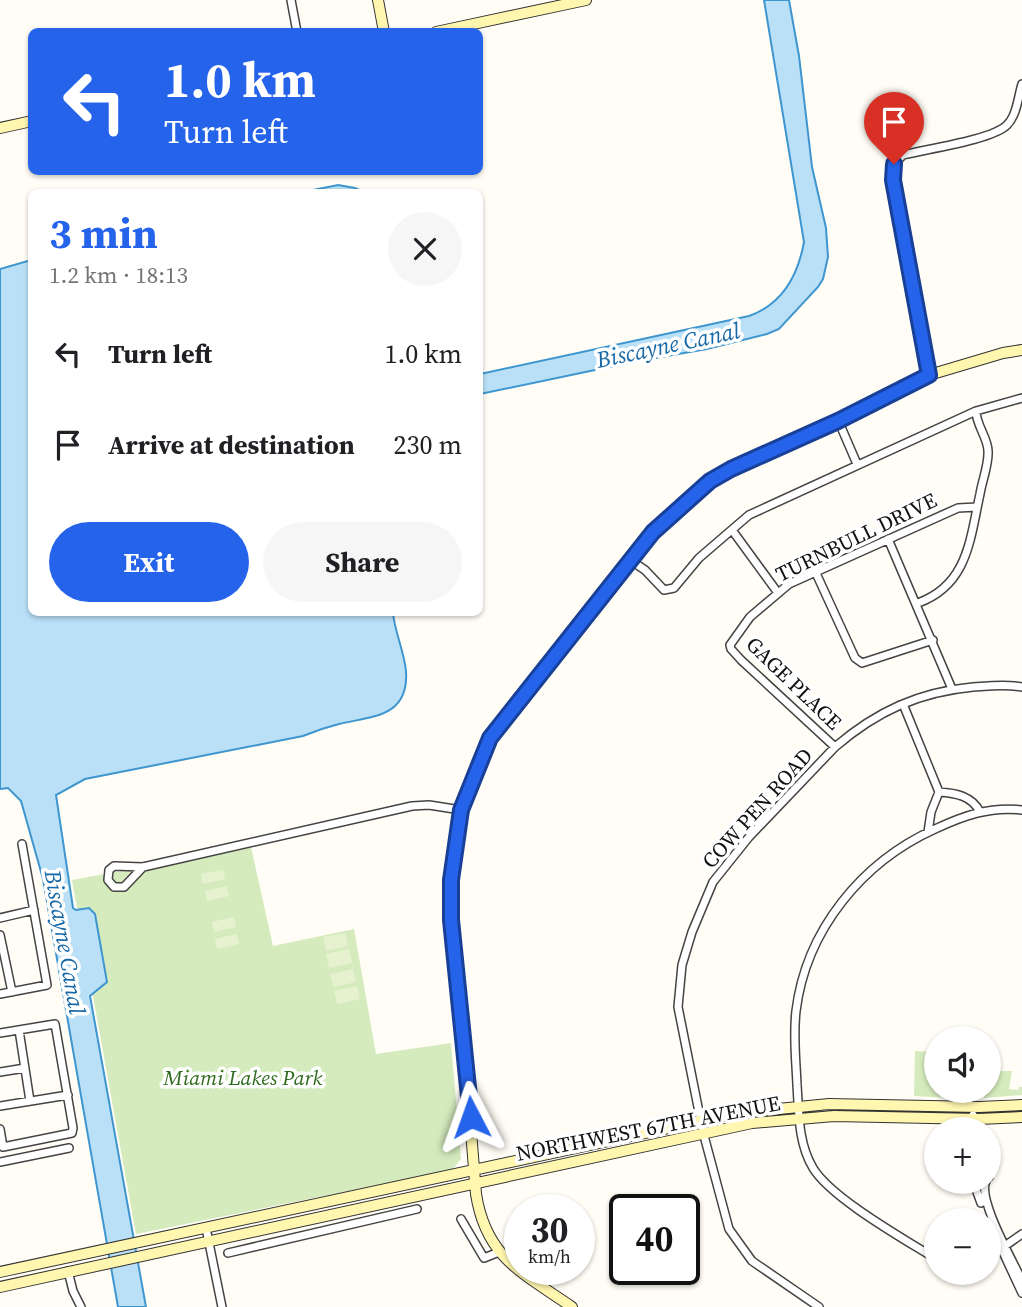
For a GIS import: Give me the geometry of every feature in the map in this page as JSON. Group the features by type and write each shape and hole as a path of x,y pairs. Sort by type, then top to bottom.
{"main road":[{"path":"378,0 383,28"},
{"path":"455,28 586,0"},
{"path":"0,128 28,122"},
{"path":"572,1307 509,1264 486,1233 479,1214 451,920 453,854 461,810 490,738 630,561 668,517 715,477 838,421 929,375 1022,350"},
{"name":"NORTHWEST 67TH AVENUE","path":"0,1272 748,1112 798,1106 872,1104 969,1117"},
{"name":"NORTHWEST 67TH AVENUE","path":"980,1117 1022,1105"},
{"name":"NORTHWEST 67TH AVENUE","path":"0,1287 703,1132 799,1117 924,1117"},
{"name":"NORTHWEST 67TH AVENUE","path":"1001,1117 1022,1117"},
{"path":"340,1201 342,1213"},
{"path":"68,1272 70,1266 85,1255"},
{"path":"47,1262 64,1267 68,1272"}],"street":[{"path":"291,0 296,28"},
{"path":"929,375 893,180 894,164 903,155 989,135 1006,126 1013,115 1022,84"},
{"path":"630,561 645,570 664,590 674,588 699,558 749,515 976,411 1022,398"},
{"path":"918,603 935,597 951,581 968,554 989,451 976,418 976,411"},
{"path":"838,421 857,464"},
{"name":"TURNBULL DRIVE","path":"730,645 750,617 789,584 958,508 977,507"},
{"path":"732,530 778,593"},
{"path":"888,539 918,603 952,689"},
{"path":"816,571 855,658 862,663 933,639"},
{"name":"GAGE PLACE","path":"730,645 741,660 835,747"},
{"name":"COW PEN ROAD","path":"820,1307 752,1261 729,1228 703,1132 678,1007 682,965 692,932 713,882 749,837 835,747 877,716 930,692 986,686 1022,687"},
{"path":"903,704 939,792 931,812 928,832"},
{"path":"939,792 954,793 975,802 980,812"},
{"path":"143,867 124,887 114,887 108,880 109,870 114,866 143,867 412,806 429,805 461,810"},
{"path":"924,1251 826,1184 815,1171 805,1152 799,1117 796,1010 806,967 815,946 829,920 858,882 892,852 928,832 980,812 1022,810"},
{"path":"0,994 47,985 22,844"},
{"path":"0,918 34,910"},
{"path":"0,935 12,992"},
{"path":"0,1033 55,1024 72,1133 3,1147 0,1129"},
{"path":"19,1030 30,1101"},
{"path":"0,1072 24,1068"},
{"path":"0,1106 68,1095"},
{"path":"0,1162 69,1148"},
{"path":"984,1194 1022,1293"},
{"path":"228,1253 417,1209"},
{"path":"461,1219 484,1258 499,1252"},
{"path":"206,1228 222,1307"},
{"path":"1001,1250 1022,1234"},
{"path":"1001,1243 1022,1281"},
{"path":"68,1272 73,1292 81,1307"}],"green space":[{"name":"Miami Lakes Park","path":"251,847 273,946 354,929 376,1054 451,1043 461,1159 452,1170 136,1234 72,880"},
{"path":"223,870 225,879 203,884 201,874"},
{"path":"227,886 229,896 207,901 205,891"},
{"path":"234,917 236,927 214,932 212,922"},
{"path":"345,933 348,946 326,951 323,937"},
{"path":"237,934 239,944 217,949 215,939"},
{"path":"349,949 352,963 329,968 326,954"},
{"path":"353,969 356,982 333,987 330,974"},
{"path":"357,986 360,999 337,1004 334,991"},
{"path":"915,1051 924,1051 924,1097 914,1096"},
{"path":"1001,1071 1012,1071 1009,1089 1018,1090 1022,1087 1022,1095 1001,1097"}],"water":[{"name":"Biscayne Canal","path":"764,0 789,0 799,56 812,167 826,228 828,257 823,279 818,287 779,329 767,334 707,349 483,393 483,373 749,316 761,311 787,287 798,266 804,242"},
{"path":"338,185 357,189 318,189"},
{"name":"Biscayne Canal","path":"28,261 28,616 394,616 406,671 402,698 395,706 376,716 334,725 303,736 85,779 56,795 73,908 89,908 95,914 107,982 90,996 146,1307 118,1307 43,879 21,801 8,788 0,789 0,269"}],"route":[{"path":"471,1117 451,920 451,880 454,843 461,810 490,738 653,532 710,481 929,375 893,180 894,164"}]}
